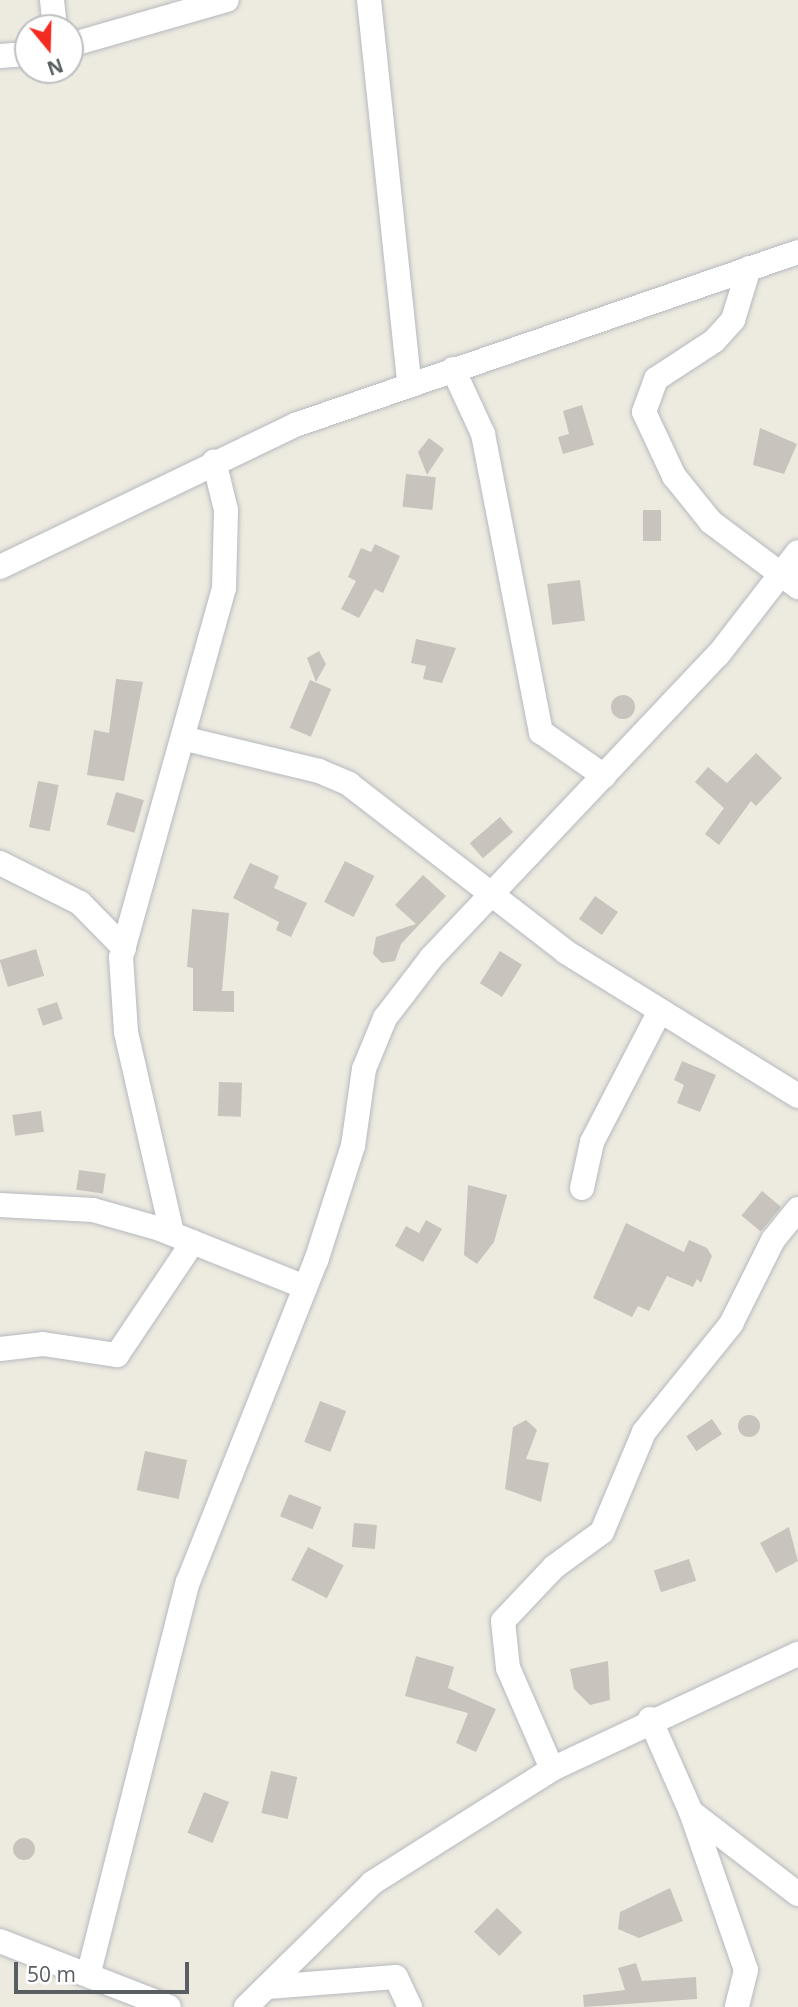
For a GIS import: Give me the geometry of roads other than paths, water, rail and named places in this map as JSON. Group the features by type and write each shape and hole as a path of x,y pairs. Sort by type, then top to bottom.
{"street":[{"path":"84,42 227,0"},
{"path":"369,0 410,383"},
{"path":"0,567 214,461 410,383 798,252"},
{"path":"750,268 733,320 715,341 656,379 644,412 674,476 711,522 788,581"},
{"path":"453,369 483,434 541,732 604,776"},
{"path":"0,1349 43,1344 117,1354 183,1238 126,1032 124,948 186,739 224,588 226,510 214,461"},
{"path":"89,1972 188,1582 305,1287 353,1146 364,1069 385,1018 431,958 492,900 604,776 788,581 798,552"},
{"path":"186,739 319,771 349,784 492,900 659,1013 686,1022 798,1096"},
{"path":"0,863 80,904 124,948"},
{"path":"582,1188 592,1142 659,1013"},
{"path":"0,1205 93,1210 183,1238 305,1287"},
{"path":"552,1769 508,1668 503,1620 554,1567 602,1532 644,1432 732,1324 773,1240 798,1209"},
{"path":"246,2007 372,1883 552,1769 650,1719 798,1654"},
{"path":"650,1719 691,1812 746,1970 737,2007"},
{"path":"691,1812 798,1894"},
{"path":"0,1941 89,1972 169,2007"},
{"path":"268,1987 396,1977 410,2007"}]}
